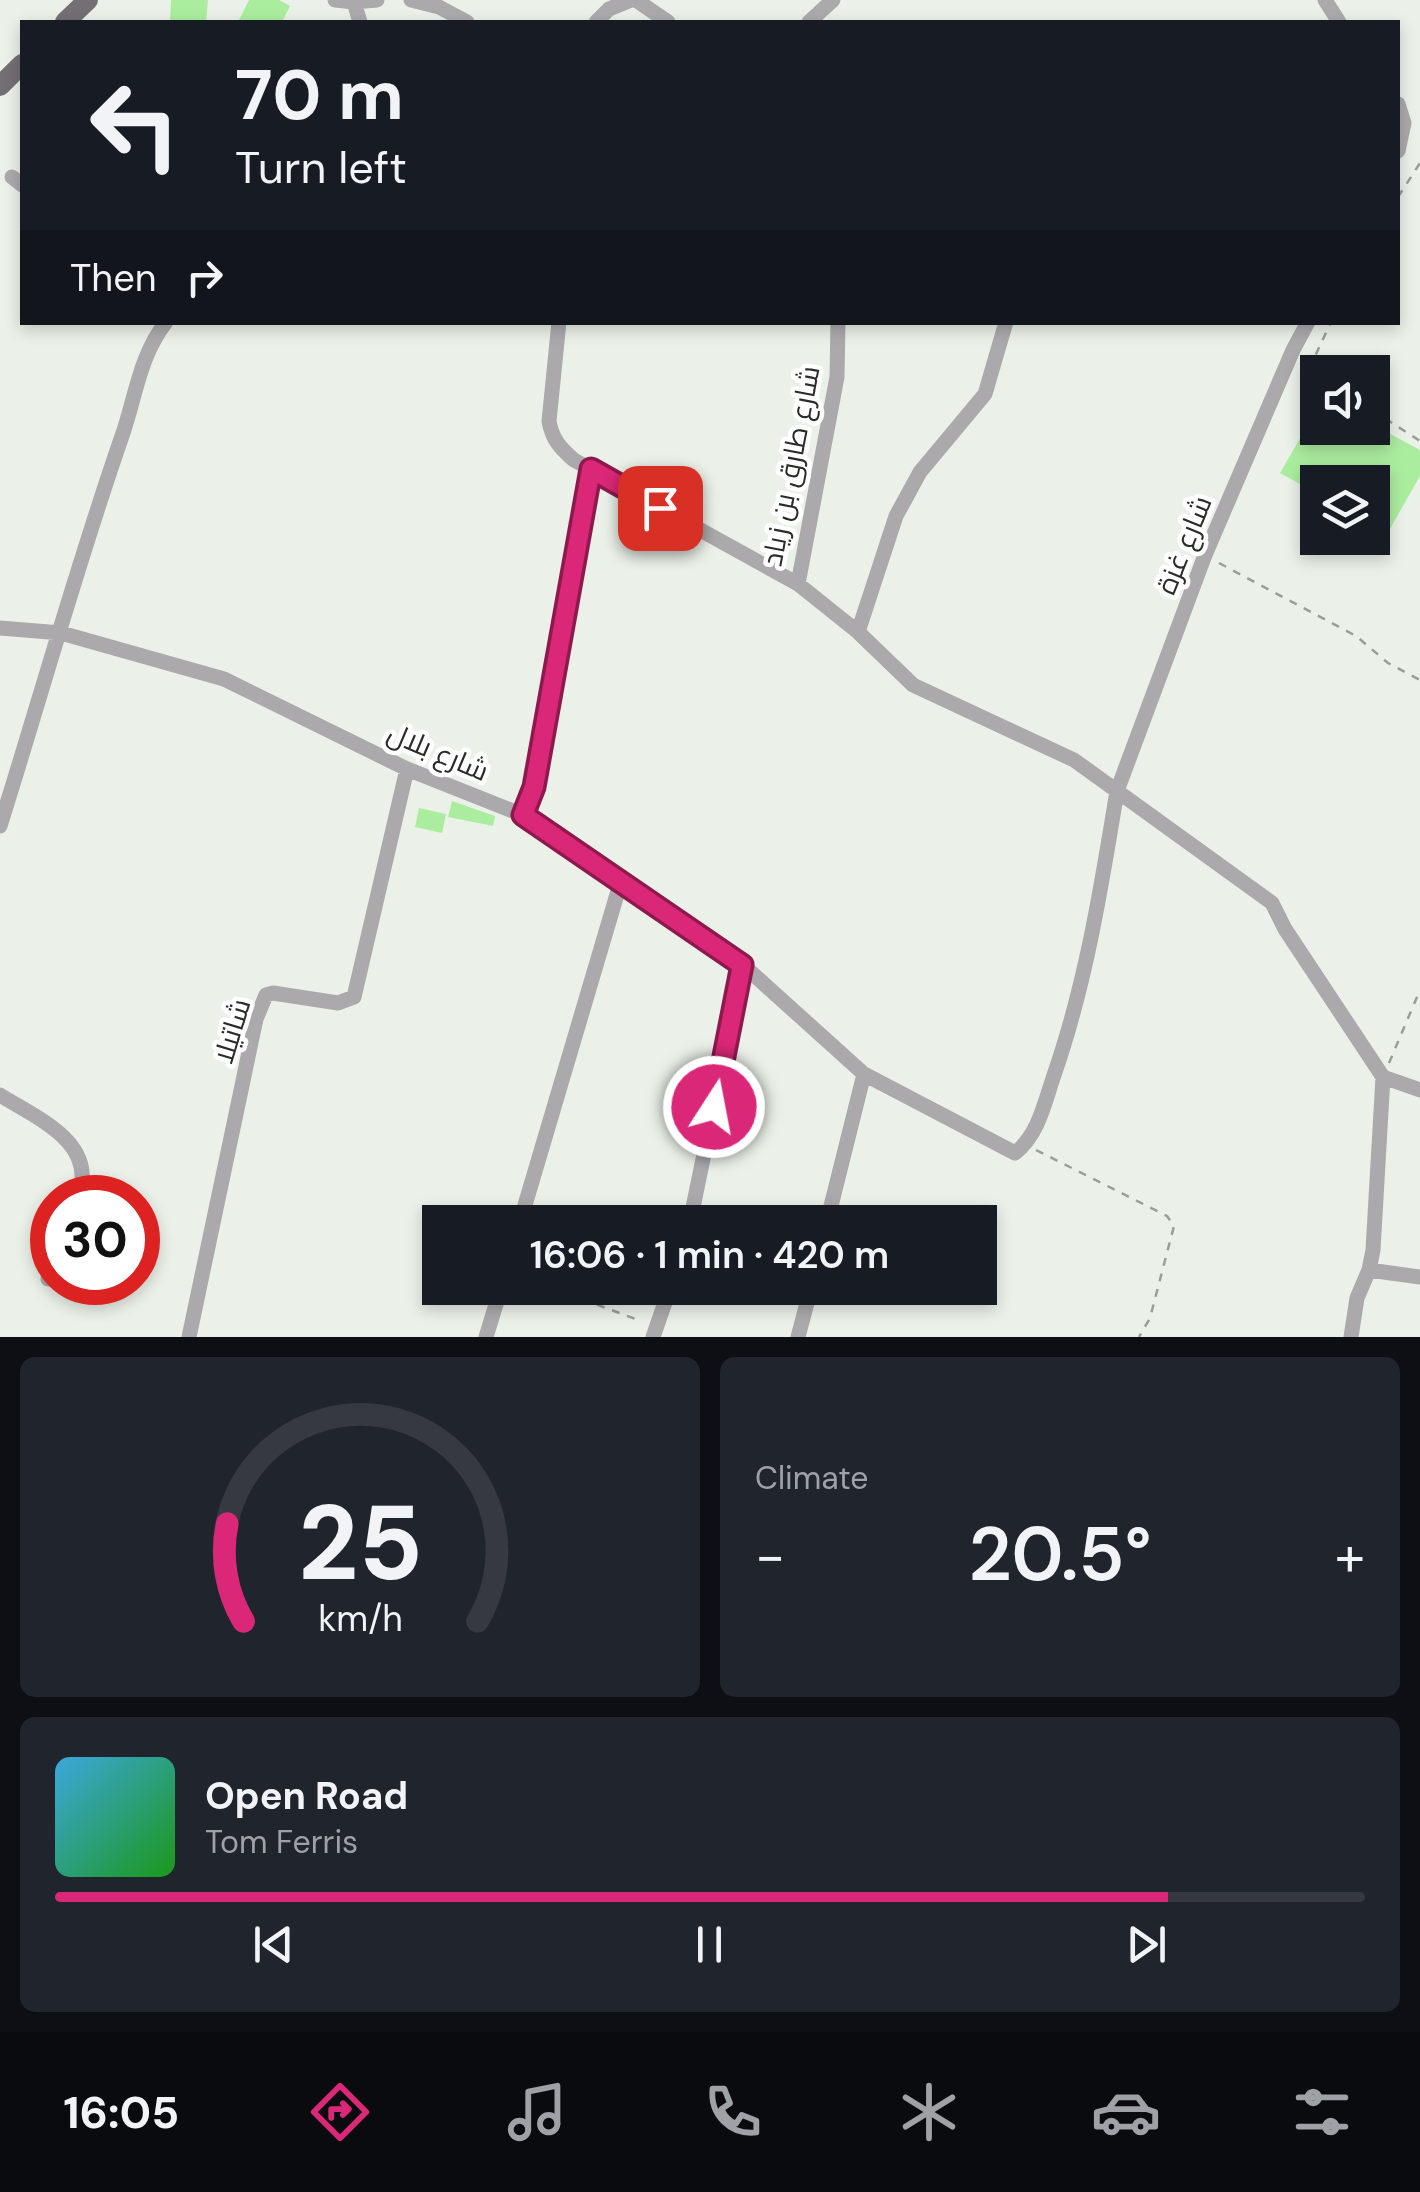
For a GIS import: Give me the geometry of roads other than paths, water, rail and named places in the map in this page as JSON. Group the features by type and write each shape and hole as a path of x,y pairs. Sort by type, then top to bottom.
{"main road":[{"path":"67,20 88,0"},
{"path":"0,86 20,66"}],"street":[{"path":"335,0 378,0"},
{"path":"411,0 439,7 463,20"},
{"path":"598,20 608,9 634,0 665,20"},
{"path":"812,20 833,0"},
{"path":"1400,110 1404,122 1400,141"},
{"path":"0,826 144,358 164,325"},
{"name":"شارع طارق بن زياد","path":"559,325 549,421 552,436 562,450 798,584 837,377 838,325"},
{"path":"858,632 896,516 920,472 985,394 1005,325"},
{"name":"شارع غزة","path":"1026,1145 1065,1044 1090,954 1117,791 1205,555 1306,325"},
{"path":"523,815 534,787 591,469"},
{"path":"798,584 858,632 913,685 1074,760 1272,903 1383,1077 1369,1270 1357,1298 1351,1337"},
{"name":"شارع بلال","path":"0,628 61,634 224,680 407,770 523,815 742,965 864,1074 1015,1153 1026,1145"},
{"name":"شاتيلا","path":"189,1337 262,1002 266,995 274,993 338,1002 354,997 407,770"},
{"path":"525,1205 621,881"},
{"path":"693,1205 742,965"},
{"path":"831,1205 864,1074"},
{"path":"1383,1077 1420,1090"},
{"path":"0,1095 46,1124 73,1147 81,1158 85,1175"},
{"path":"1369,1270 1420,1277"},
{"path":"486,1337 496,1305"},
{"path":"655,1332 664,1305"},
{"path":"798,1337 806,1305"}]}
